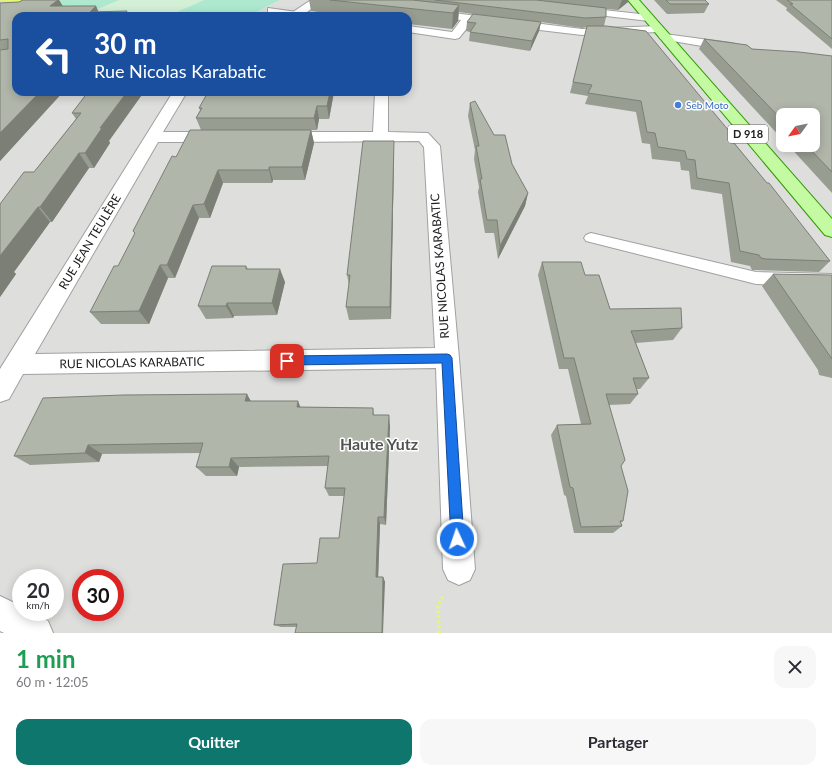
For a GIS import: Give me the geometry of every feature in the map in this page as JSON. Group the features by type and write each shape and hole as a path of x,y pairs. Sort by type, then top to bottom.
{"main road":[{"name":"D 918","path":"633,0 832,231"}],"street":[{"path":"301,12 323,0"},
{"path":"563,8 648,18"},
{"path":"422,12 582,32 662,33 739,48"},
{"path":"412,30 455,36 469,18"},
{"name":"RUE JEAN TEULÈRE","path":"0,391 178,96"},
{"path":"380,136 382,96"},
{"name":"RUE NICOLAS KARABATIC","path":"16,364 447,358 432,146 423,136 270,137"},
{"path":"153,137 231,137"},
{"path":"447,358 459,569"},
{"path":"0,612 36,633"}],"lane":[{"path":"271,10 284,12"},
{"path":"590,238 756,278 832,280"}],"path":[{"path":"0,0 27,1"},
{"path":"56,4 76,7"},
{"path":"90,9 105,12"},
{"path":"439,633 438,605 459,569"}],"shaded area":[{"path":"0,0 39,1 98,9 119,0 204,0 177,12 12,12 12,96 412,96 412,12 256,12 280,0 832,0 832,633 0,633"}],"green space":[{"path":"22,0 119,0 98,9"},
{"path":"119,0 204,0 177,12 111,12 98,9"},
{"path":"204,0 280,0 256,12 177,12"}],"building":[{"path":"23,0 58,0 50,6 96,6 90,12 12,12 12,96 36,96 0,133 0,50 8,49 8,39 0,40 0,3 19,2"},
{"path":"330,0 412,0 459,5 453,13"},
{"path":"435,0 536,0 606,8 606,17 585,18"},
{"path":"666,0 705,0 709,4 670,4"},
{"path":"787,0 832,0 832,39 790,4 793,4"},
{"path":"127,11 126,12 90,12"},
{"path":"473,14 541,22 532,41 470,32 476,23 467,22"},
{"path":"587,26 606,26 646,31 734,137 729,137 767,183 769,183 830,261 766,259 761,258 759,255 740,251 729,183 697,178 695,160 687,159 685,151 658,147 655,133 647,132 641,101 588,93 592,85 573,82"},
{"path":"704,39 747,45 752,49 832,56 832,172 813,152 820,152 820,108 776,108 776,114"},
{"path":"85,96 124,96 100,128 102,128 85,153 79,153 40,207 38,207 0,256 0,204 24,172 34,172 81,113 72,113"},
{"path":"206,96 329,96 327,106 317,106 314,118 196,118 202,108 199,108"},
{"path":"475,101 494,135 505,135 512,164 528,193 500,246 497,220 487,220 476,146 479,146 470,103"},
{"path":"190,130 311,130 302,167 269,167 269,170 218,170 204,204 193,205 167,265 160,265 139,311 90,312 114,266 118,266 135,233 133,231 172,156 176,157"},
{"path":"363,141 394,141 390,307 346,307 350,275 347,275"},
{"path":"542,262 581,262 585,275 599,275 610,309 681,308 682,328 631,331 649,378 633,378 638,394 606,394 625,460 621,466 628,491 623,521 620,521 622,526 581,527 573,488 570,487 557,425 591,424 574,358 564,358"},
{"path":"212,266 246,266 246,269 280,269 272,303 227,303 226,306 198,306"},
{"path":"773,274 832,275 832,359"},
{"path":"247,394 245,401 298,401 297,407 373,408 373,415 389,415 384,517 378,517 376,577 383,577 382,633 295,633 297,624 274,625 283,564 317,563 320,538 339,538 345,488 325,488 329,456 231,458 229,467 196,467 203,443 88,445 85,453 14,456 43,398 123,395"}],"place":[{"name":"Seb Moto","path":"678,105"}],"district":[{"name":"Haute Yutz","path":"379,444"}],"route":[{"path":"287,361 447,358 457,539"}]}
